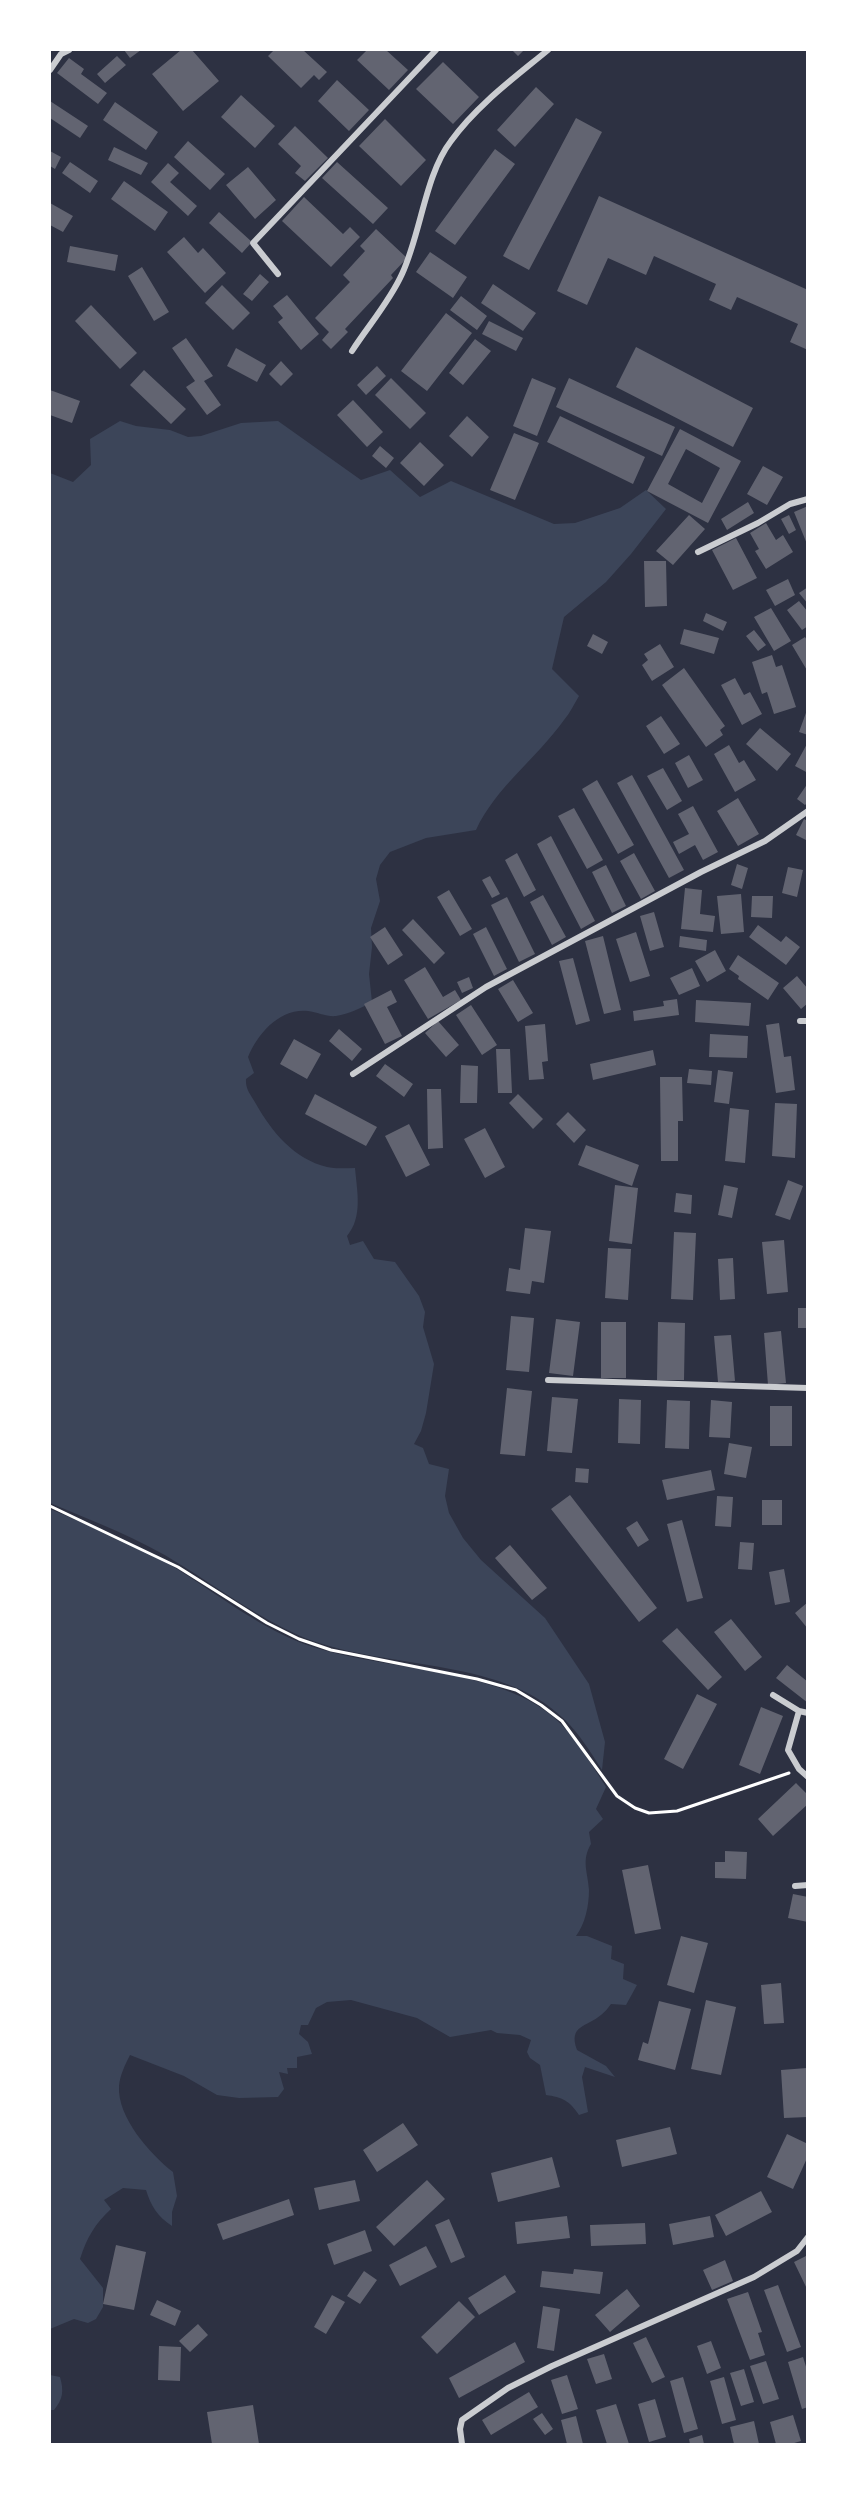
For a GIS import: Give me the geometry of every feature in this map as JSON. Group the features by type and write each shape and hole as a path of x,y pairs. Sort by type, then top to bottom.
{"street":[{"path":"50,70 62,54 69,50"},
{"path":"278,274 253,243 436,50"},
{"path":"352,351 401,276 418,233 434,174 449,142 479,107 548,50"},
{"path":"698,552 759,523 790,504 807,499"},
{"path":"353,1074 486,987 691,877 765,841 807,811"},
{"path":"548,1380 807,1388"},
{"path":"773,1695 799,1711 807,1713"},
{"path":"799,1711 789,1750 799,1769 807,1777"},
{"path":"795,1886 807,1885"},
{"path":"462,2445 460,2429 462,2420 508,2388 552,2366 753,2277 797,2251 807,2237"}],"path":[{"path":"50,1506 178,1567 267,1623 299,1639 331,1650 477,1679 516,1690 542,1705 562,1721 617,1796 649,1814 677,1810 799,1769"}],"shaded area":[{"path":"120,421 136,426 170,430 188,437 201,436 241,423 278,421 361,480 390,470 420,497 451,481 554,524 575,523 620,508 646,490 666,509 606,582 564,617 552,669 579,696 553,734 494,800 476,830 426,838 390,852 380,865 376,879 380,901 371,928 372,947 369,974 372,1002 359,1009 336,1016 298,1011 279,1018 264,1031 252,1048 248,1057 254,1073 246,1079 246,1086 262,1114 294,1151 304,1158 327,1167 355,1168 358,1204 355,1221 347,1236 350,1245 363,1241 374,1259 395,1262 419,1296 425,1312 423,1327 434,1364 426,1413 421,1431 414,1444 423,1448 429,1464 449,1469 445,1496 449,1513 463,1538 481,1560 545,1618 589,1684 605,1742 602,1770 564,1719 538,1698 507,1684 473,1674 365,1654 330,1646 298,1635 253,1611 150,1547 50,1503 50,473 73,482 91,465 90,439"},
{"path":"50,1509 162,1560 252,1618 299,1642 330,1652 473,1680 507,1691 536,1705 561,1724 579,1746 606,1787 596,1809 603,1819 589,1832 591,1844 586,1856 588,1902 584,1920 576,1936 587,1936 612,1946 611,1959 624,1964 623,1979 637,1985 626,2005 611,2004 596,2019 577,2031 575,2042 577,2050 606,2066 615,2077 585,2067 582,2077 588,2112 579,2115 565,2100 546,2095 540,2065 530,2058 527,2052 531,2040 520,2035 497,2033 491,2030 450,2037 417,2018 351,2000 327,2002 316,2008 308,2025 301,2025 299,2034 308,2042 312,2054 297,2057 297,2068 287,2068 288,2074 279,2072 284,2089 278,2097 239,2098 217,2095 184,2076 130,2055 120,2078 120,2098 123,2110 137,2134 173,2172 177,2196 172,2212 172,2226 155,2210 146,2190 123,2188 104,2200 111,2209 92,2231 80,2259 103,2288 103,2307 96,2319 88,2323 74,2319 50,2329"},
{"path":"50,2375 60,2377 62,2387 61,2398 54,2410 50,2410"}],"building":[{"path":"124,50 141,50 130,58"},
{"path":"181,50 192,50 219,81 183,111 152,74"},
{"path":"274,50 303,50 327,72 319,80 314,75 301,88 268,56"},
{"path":"367,50 386,50 408,70 389,90 357,60"},
{"path":"512,50 524,50 518,56"},
{"path":"117,56 126,65 105,83 97,74"},
{"path":"69,58 84,69 81,74 107,93 98,104 57,73"},
{"path":"443,62 479,97 453,124 416,89"},
{"path":"337,80 369,110 349,131 318,101"},
{"path":"536,87 554,104 515,147 497,130"},
{"path":"241,95 275,126 255,148 221,117"},
{"path":"50,101 88,126 80,138 50,118"},
{"path":"115,102 158,132 146,150 103,120"},
{"path":"576,118 602,132 529,270 503,256"},
{"path":"385,119 426,160 401,186 359,146"},
{"path":"295,126 328,158 305,181 295,173 301,166 278,144"},
{"path":"188,141 225,174 210,190 174,157"},
{"path":"114,147 148,163 141,175 108,160"},
{"path":"495,149 515,164 455,245 435,231"},
{"path":"50,151 61,157 55,169 50,166"},
{"path":"70,162 98,181 90,193 62,173"},
{"path":"337,162 388,208 373,224 322,178"},
{"path":"168,163 179,173 170,182 197,206 188,216 151,182"},
{"path":"248,167 276,200 255,219 226,185"},
{"path":"124,181 168,212 155,231 111,199"},
{"path":"599,196 808,290 808,350 790,342 798,324 737,297 731,310 709,300 716,284 654,256 646,275 608,258 587,305 557,291"},
{"path":"304,197 343,234 350,227 360,237 331,267 282,221"},
{"path":"50,203 73,216 63,232 50,225"},
{"path":"219,212 252,242 242,253 209,223"},
{"path":"376,229 407,258 391,275 393,278 345,329 348,332 331,349 322,340 329,332 315,318 350,282 343,275 365,251 360,246"},
{"path":"184,237 198,253 203,248 226,273 205,293 167,252"},
{"path":"70,246 118,255 115,271 67,262"},
{"path":"430,252 467,277 453,298 416,272"},
{"path":"142,267 169,312 154,321 128,276"},
{"path":"260,274 269,282 252,301 243,294"},
{"path":"493,284 536,313 523,331 481,303"},
{"path":"222,285 250,313 233,330 205,303"},
{"path":"287,295 319,334 301,350 278,322 283,318 273,306"},
{"path":"461,296 487,316 477,330 450,310"},
{"path":"91,305 137,353 120,369 75,321"},
{"path":"446,313 472,333 427,391 401,371"},
{"path":"489,321 523,338 516,351 482,334"},
{"path":"186,338 213,376 204,381 221,405 207,415 186,387 195,381 172,348"},
{"path":"475,339 491,351 463,385 449,373"},
{"path":"636,347 753,408 733,447 616,387"},
{"path":"236,348 266,365 257,382 227,366"},
{"path":"281,361 293,374 281,386 269,374"},
{"path":"377,366 386,376 366,395 357,385"},
{"path":"144,370 186,409 171,424 130,385"},
{"path":"391,378 426,413 410,429 375,395"},
{"path":"532,378 556,388 537,436 513,426"},
{"path":"569,378 675,427 662,456 556,407"},
{"path":"50,390 80,401 72,423 50,415"},
{"path":"353,400 383,432 367,447 337,415"},
{"path":"467,416 489,437 472,457 449,436"},
{"path":"560,416 645,457 633,484 547,442"},
{"path":"680,429 741,461 708,523 647,491","holes":["686,449 720,468 702,503 668,484"]},
{"path":"514,433 539,443 515,500 490,490"},
{"path":"420,442 444,465 424,486 400,463"},
{"path":"380,446 394,458 386,468 372,456"},
{"path":"763,466 783,477 767,505 747,494"},
{"path":"748,502 754,513 727,530 721,519"},
{"path":"808,506 808,544 807,544 794,512"},
{"path":"689,515 705,529 673,565 656,551"},
{"path":"789,515 796,530 789,534 781,519"},
{"path":"766,523 776,540 783,535 793,552 766,569 755,551 759,549 750,533"},
{"path":"736,538 757,578 733,590 712,550"},
{"path":"644,561 666,561 667,606 645,607"},
{"path":"788,579 795,595 775,606 766,590"},
{"path":"808,587 808,604 799,593"},
{"path":"799,601 808,612 808,626 802,630 787,610"},
{"path":"771,608 791,641 774,651 754,617"},
{"path":"706,613 727,622 723,631 703,621"},
{"path":"684,629 719,638 714,654 680,644"},
{"path":"754,630 766,645 758,651 746,636"},
{"path":"593,634 608,642 602,654 587,646"},
{"path":"805,637 808,642 808,672 792,645"},
{"path":"660,644 674,667 652,681 642,665 648,660 644,654"},
{"path":"772,655 776,667 782,665 796,707 774,714 767,692 762,694 752,662"},
{"path":"684,668 725,726 720,730 723,735 706,747 662,685"},
{"path":"735,678 744,695 750,692 762,714 742,725 721,685"},
{"path":"808,711 808,735 799,732"},
{"path":"661,716 680,744 664,754 646,726"},
{"path":"760,728 791,754 777,771 746,744"},
{"path":"808,742 808,773 795,766"},
{"path":"729,745 739,763 744,760 756,780 735,792 714,754"},
{"path":"689,755 703,780 688,788 675,763"},
{"path":"663,768 682,801 667,810 647,776"},
{"path":"632,775 684,870 669,878 617,783"},
{"path":"597,780 634,845 618,854 582,789"},
{"path":"808,783 808,802 805,805 797,799"},
{"path":"738,798 759,834 738,846 717,811"},
{"path":"693,806 718,852 703,860 695,845 679,854 673,842 689,834 678,814"},
{"path":"574,808 603,860 587,869 558,816"},
{"path":"804,819 808,821 808,841 796,835"},
{"path":"551,836 595,921 581,929 537,844"},
{"path":"517,853 536,890 524,897 505,860"},
{"path":"634,853 655,891 641,899 620,861"},
{"path":"737,864 748,868 742,889 731,885"},
{"path":"606,865 626,906 612,913 592,872"},
{"path":"788,867 803,870 797,897 782,893"},
{"path":"490,876 500,894 492,898 482,880"},
{"path":"685,888 702,890 700,914 715,916 713,932 681,929"},
{"path":"449,890 472,929 460,936 437,897"},
{"path":"741,894 744,932 721,934 717,896"},
{"path":"543,895 566,937 552,945 530,902"},
{"path":"752,896 773,896 772,918 751,917"},
{"path":"507,897 535,954 519,962 491,905"},
{"path":"654,912 664,947 650,951 640,916"},
{"path":"413,919 445,953 434,964 402,930"},
{"path":"758,925 781,942 786,936 800,947 786,965 749,937"},
{"path":"385,927 403,955 388,965 370,937"},
{"path":"486,927 507,969 494,976 473,934"},
{"path":"636,932 650,976 630,982 616,939"},
{"path":"603,936 621,1010 604,1014 585,941"},
{"path":"680,936 707,940 706,951 679,947"},
{"path":"715,950 726,971 707,982 695,961"},
{"path":"738,955 779,983 768,1000 738,979 739,976 729,969"},
{"path":"573,958 590,1021 576,1025 559,961"},
{"path":"425,967 443,997 455,990 461,1000 428,1019 404,980"},
{"path":"692,968 700,986 679,995 670,978"},
{"path":"797,976 808,989 808,1003 801,1009 783,988"},
{"path":"469,977 473,988 462,993 457,982"},
{"path":"513,980 533,1013 518,1022 498,989"},
{"path":"391,990 397,1002 387,1007 402,1036 385,1044 364,1004"},
{"path":"677,999 679,1015 634,1021 633,1011 664,1006 663,1001"},
{"path":"696,1000 751,1003 749,1026 695,1022"},
{"path":"471,1005 497,1045 482,1055 456,1015"},
{"path":"438,1021 459,1045 446,1057 425,1033"},
{"path":"779,1023 784,1057 791,1056 795,1090 776,1093 766,1025"},
{"path":"545,1024 548,1061 542,1062 544,1079 529,1080 525,1026"},
{"path":"339,1029 362,1049 352,1061 329,1041"},
{"path":"710,1034 748,1036 747,1058 709,1057"},
{"path":"294,1039 321,1054 307,1079 280,1064"},
{"path":"496,1049 510,1049 512,1093 498,1093"},
{"path":"653,1050 656,1065 593,1080 590,1064"},
{"path":"385,1064 413,1084 404,1097 376,1076"},
{"path":"461,1065 478,1066 477,1103 460,1103"},
{"path":"689,1069 712,1071 711,1085 687,1083"},
{"path":"718,1070 733,1072 729,1104 714,1102"},
{"path":"660,1077 682,1077 683,1121 678,1121 678,1161 661,1161"},
{"path":"427,1089 441,1089 443,1148 428,1149"},
{"path":"315,1094 377,1127 366,1146 305,1114"},
{"path":"518,1094 543,1119 533,1129 509,1103"},
{"path":"775,1103 797,1104 795,1158 772,1156"},
{"path":"730,1108 749,1110 745,1163 725,1161"},
{"path":"568,1112 586,1130 574,1143 556,1124"},
{"path":"409,1124 430,1165 406,1177 385,1136"},
{"path":"485,1128 505,1167 485,1178 464,1139"},
{"path":"586,1145 639,1165 632,1186 578,1165"},
{"path":"788,1180 803,1186 790,1220 775,1215"},
{"path":"615,1185 638,1188 632,1244 609,1241"},
{"path":"724,1185 738,1188 732,1218 718,1215"},
{"path":"676,1193 692,1195 691,1214 674,1212"},
{"path":"525,1228 551,1231 544,1283 532,1281 530,1294 506,1291 509,1268 520,1270"},
{"path":"674,1232 696,1233 693,1300 671,1299"},
{"path":"784,1240 788,1292 767,1294 762,1242"},
{"path":"608,1248 631,1249 628,1300 605,1298"},
{"path":"733,1258 735,1299 720,1300 718,1259"},
{"path":"798,1308 808,1308 808,1328 798,1328"},
{"path":"511,1316 534,1318 529,1372 506,1370"},
{"path":"556,1319 580,1322 573,1376 549,1373"},
{"path":"601,1322 626,1322 626,1378 601,1378"},
{"path":"658,1322 685,1323 684,1380 657,1380"},
{"path":"781,1331 786,1383 768,1385 764,1333"},
{"path":"731,1335 735,1381 718,1382 714,1336"},
{"path":"507,1388 532,1391 525,1456 500,1454"},
{"path":"552,1397 578,1399 572,1453 547,1451"},
{"path":"619,1399 641,1400 640,1444 618,1443"},
{"path":"667,1400 690,1401 689,1449 665,1448"},
{"path":"711,1400 732,1402 730,1438 709,1437"},
{"path":"770,1406 792,1406 792,1446 770,1446"},
{"path":"729,1443 752,1447 746,1478 724,1474"},
{"path":"576,1468 589,1469 588,1483 575,1482"},
{"path":"711,1470 715,1490 667,1500 662,1480"},
{"path":"570,1495 657,1608 639,1622 551,1509"},
{"path":"717,1496 733,1497 731,1527 715,1526"},
{"path":"762,1500 782,1500 782,1525 762,1525"},
{"path":"682,1520 703,1598 687,1602 667,1524"},
{"path":"637,1521 649,1540 638,1547 626,1528"},
{"path":"740,1542 754,1543 752,1570 738,1569"},
{"path":"510,1545 547,1588 532,1600 495,1558"},
{"path":"784,1569 790,1602 775,1605 769,1572"},
{"path":"808,1602 808,1629 795,1613"},
{"path":"731,1619 762,1657 745,1671 714,1632"},
{"path":"677,1628 722,1677 708,1690 662,1641"},
{"path":"787,1665 808,1682 808,1703 776,1678"},
{"path":"697,1694 717,1704 683,1769 664,1759"},
{"path":"761,1707 783,1716 760,1774 739,1765"},
{"path":"796,1783 808,1795 808,1804 773,1836 758,1819"},
{"path":"725,1851 747,1852 746,1879 715,1878 715,1862 725,1862"},
{"path":"648,1865 661,1929 635,1934 622,1870"},
{"path":"793,1894 808,1897 808,1922 788,1918"},
{"path":"681,1936 708,1943 694,1993 667,1985"},
{"path":"781,1983 784,2023 764,2024 761,1985"},
{"path":"706,2000 736,2007 721,2075 691,2069"},
{"path":"659,2001 691,2009 675,2070 638,2060 643,2042 648,2044"},
{"path":"807,2068 808,2117 784,2118 781,2070"},
{"path":"403,2123 418,2145 377,2172 363,2150"},
{"path":"670,2127 677,2154 622,2167 616,2140"},
{"path":"787,2134 808,2144 808,2156 793,2189 767,2177"},
{"path":"552,2157 560,2187 498,2202 491,2173"},
{"path":"355,2180 360,2201 319,2210 314,2188"},
{"path":"427,2180 445,2199 394,2246 376,2227"},
{"path":"761,2191 772,2212 726,2236 715,2215"},
{"path":"289,2199 294,2215 223,2240 217,2224"},
{"path":"567,2216 570,2238 517,2244 515,2222"},
{"path":"710,2216 714,2237 673,2245 669,2224"},
{"path":"449,2219 465,2257 451,2263 435,2225"},
{"path":"645,2223 646,2244 591,2246 590,2225"},
{"path":"365,2230 372,2251 334,2265 327,2244"},
{"path":"116,2245 146,2252 134,2310 103,2304"},
{"path":"426,2246 437,2267 400,2286 389,2265"},
{"path":"806,2256 808,2258 808,2291 794,2262"},
{"path":"725,2260 733,2281 712,2290 703,2270"},
{"path":"574,2269 603,2272 600,2294 540,2287 542,2271 573,2274"},
{"path":"364,2271 377,2280 360,2304 347,2296"},
{"path":"505,2275 516,2292 479,2315 468,2298"},
{"path":"778,2285 801,2347 787,2352 764,2290"},
{"path":"627,2289 640,2306 610,2332 595,2315"},
{"path":"748,2292 762,2332 758,2333 765,2355 750,2360 727,2299"},
{"path":"332,2295 345,2302 326,2334 314,2327"},
{"path":"157,2300 181,2311 175,2326 150,2315"},
{"path":"459,2301 475,2317 437,2354 421,2337"},
{"path":"543,2306 560,2309 554,2351 537,2348"},
{"path":"198,2324 208,2335 190,2352 179,2341"},
{"path":"646,2337 665,2377 652,2383 633,2343"},
{"path":"711,2341 721,2368 707,2374 697,2346"},
{"path":"515,2342 525,2362 459,2398 449,2378"},
{"path":"159,2346 181,2347 180,2381 158,2380"},
{"path":"604,2354 612,2379 596,2384 587,2359"},
{"path":"803,2357 808,2373 808,2407 802,2409 788,2362"},
{"path":"766,2361 779,2399 763,2404 750,2366"},
{"path":"744,2369 754,2402 741,2406 730,2373"},
{"path":"567,2375 578,2409 562,2414 551,2380"},
{"path":"683,2377 698,2429 684,2433 670,2381"},
{"path":"724,2377 736,2420 722,2424 710,2381"},
{"path":"529,2392 538,2407 491,2435 482,2420"},
{"path":"655,2399 666,2437 649,2442 638,2404"},
{"path":"616,2404 629,2444 607,2444 596,2410"},
{"path":"253,2405 259,2444 212,2444 207,2412"},
{"path":"542,2413 553,2429 545,2435 533,2419"},
{"path":"793,2415 801,2441 776,2444 770,2422"},
{"path":"576,2416 583,2444 567,2444 561,2420"},
{"path":"754,2421 759,2444 734,2444 730,2427"},
{"path":"702,2435 704,2444 690,2444 689,2439"}]}
